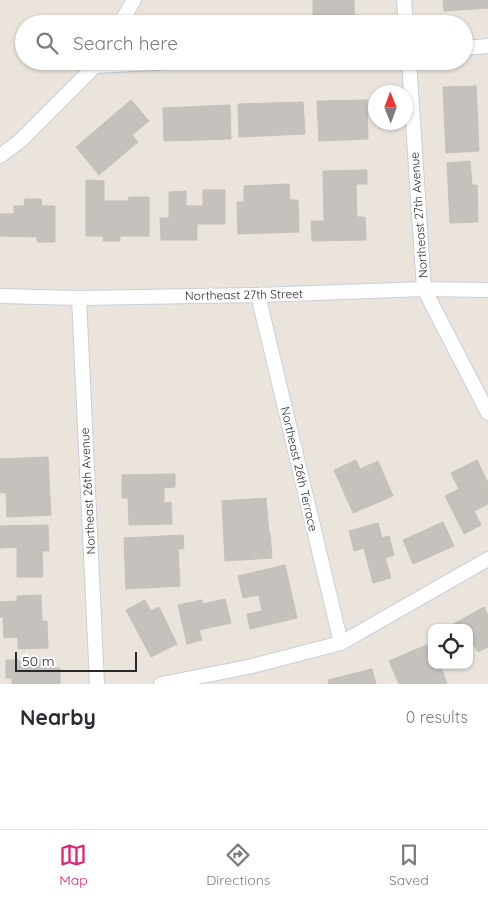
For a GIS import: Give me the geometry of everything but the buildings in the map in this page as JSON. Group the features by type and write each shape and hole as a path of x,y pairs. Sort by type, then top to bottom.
{"street":[{"path":"125,15 134,0"},
{"path":"404,0 405,15"},
{"path":"473,47 488,46"},
{"path":"0,156 20,141 90,70"},
{"name":"Northeast 27th Avenue","path":"409,70 424,289 488,413"},
{"name":"Northeast 27th Street","path":"0,296 79,298 258,295 424,289 488,290"},
{"name":"Northeast 26th Terrace","path":"258,295 341,643"},
{"name":"Northeast 26th Avenue","path":"79,298 97,684"},
{"path":"161,684 248,667 341,643 488,559"}]}
